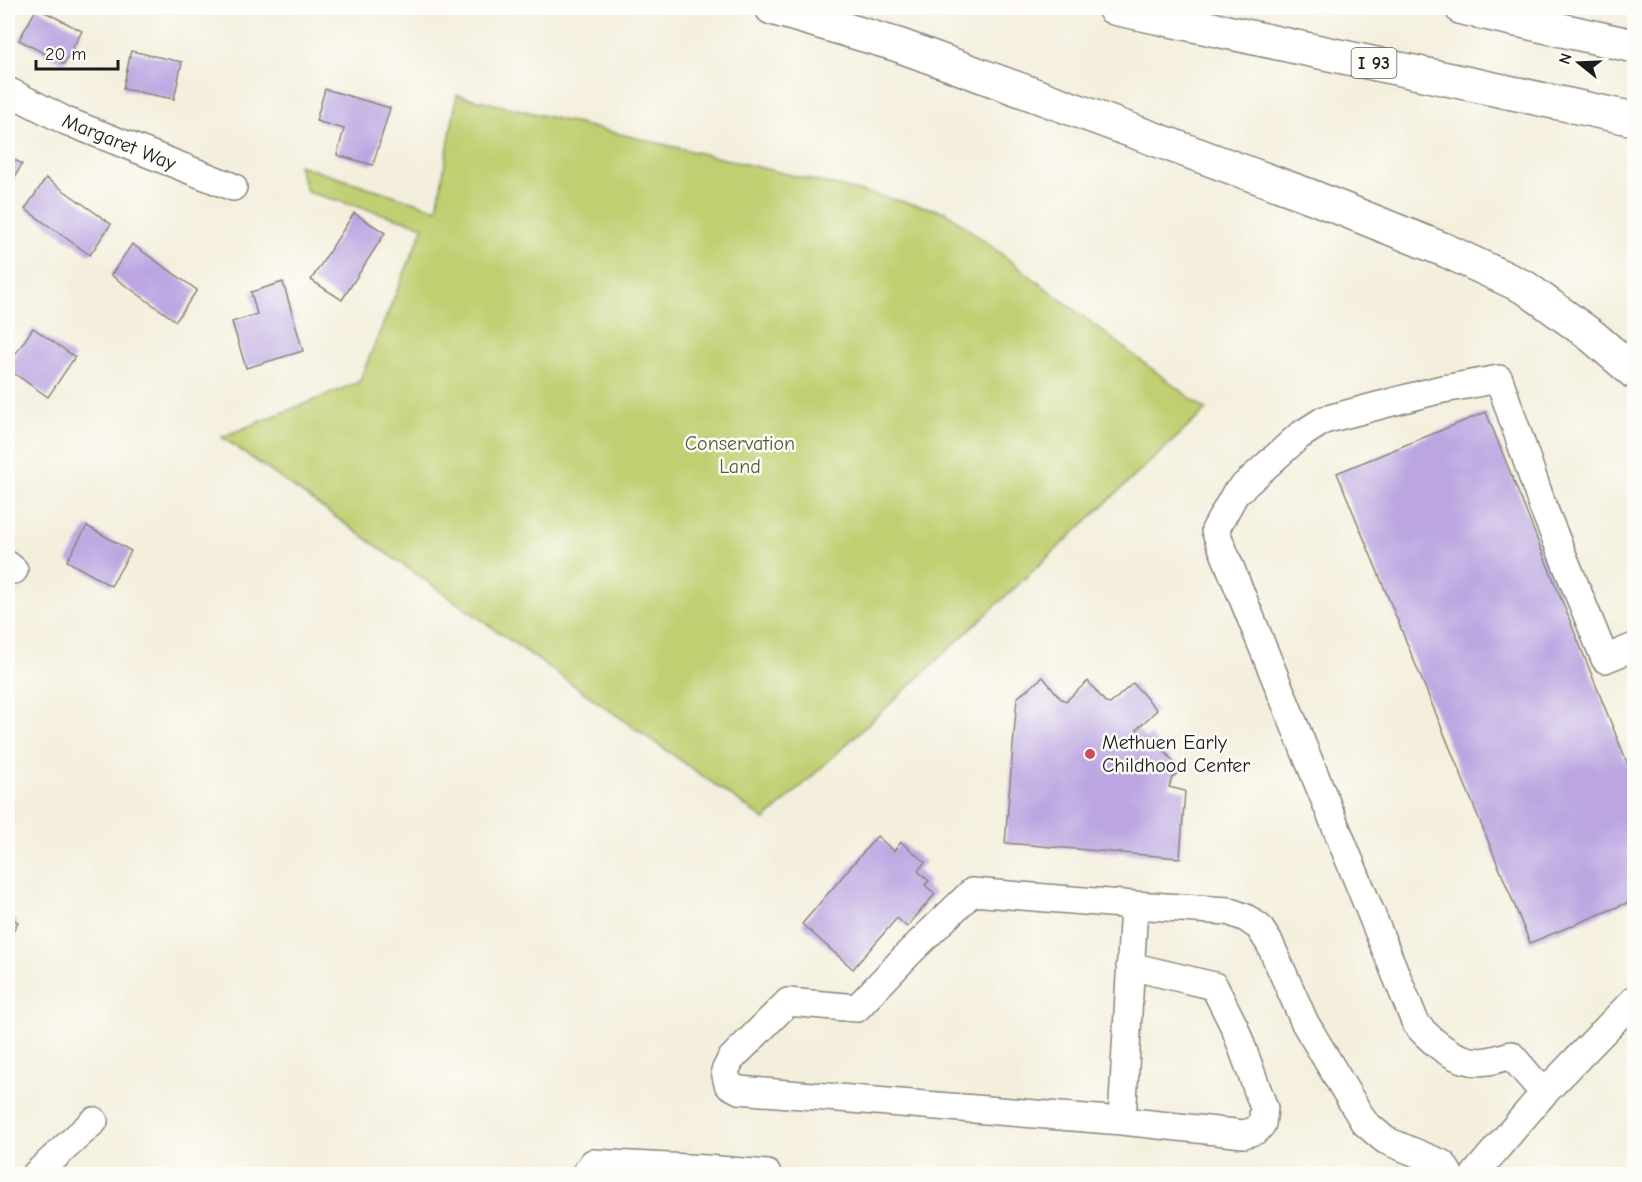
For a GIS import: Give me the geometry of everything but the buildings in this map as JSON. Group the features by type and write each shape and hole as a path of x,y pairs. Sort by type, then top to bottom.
{"highway":[{"path":"772,8 909,50 1310,196 1448,251 1526,288 1592,336 1635,372"},
{"name":"I 93","path":"1114,8 1635,119"},
{"path":"1462,8 1635,46"}],"street":[{"name":"Margaret Way","path":"8,91 66,121 233,187"},
{"path":"1544,1093 1511,1055 1487,1062 1464,1060 1430,1040 1416,1023 1215,530 1235,494 1299,436 1324,420 1438,390 1499,379 1543,507 1605,659 1635,647"},
{"path":"1130,966 1214,986 1235,1028 1264,1108 1264,1118 1257,1130 1244,1134 1122,1121 739,1090 728,1084 725,1071 731,1059 788,1002 857,1008 972,892 1228,911 1246,918 1259,927 1270,944 1305,1023 1364,1122 1385,1140 1446,1169"},
{"path":"1122,1121 1134,905"},
{"path":"1475,1174 1544,1093 1635,1000"},
{"path":"36,1174 94,1120"},
{"path":"585,1174 593,1163 767,1174"}],"green space":[{"name":"Conservation Land","path":"457,95 946,212 1206,410 765,820 222,437 359,382 424,226 307,192 298,165 437,209"}],"place":[{"name":"Methuen Early Childhood Center","path":"1090,754"}]}
